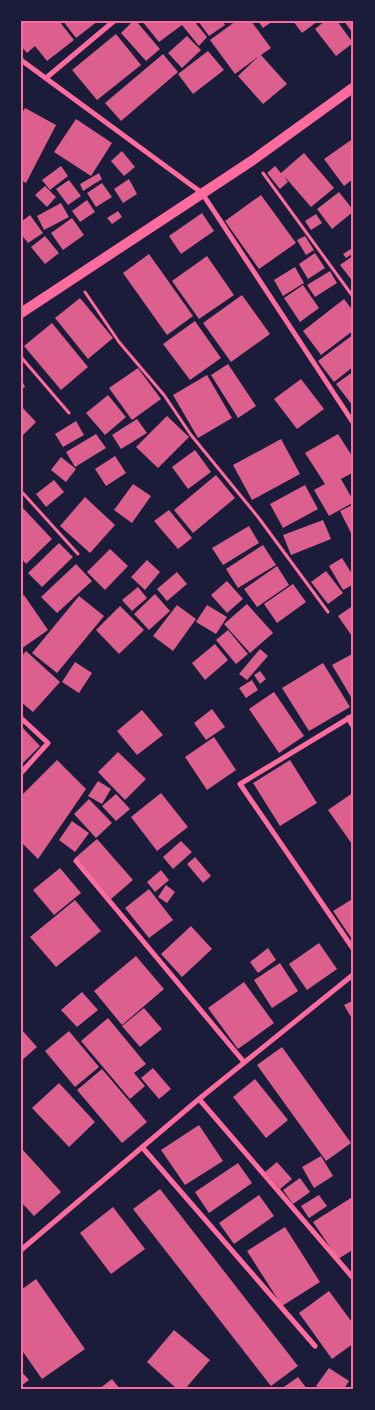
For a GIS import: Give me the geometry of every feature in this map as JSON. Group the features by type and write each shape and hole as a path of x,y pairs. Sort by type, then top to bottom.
{"main road":[{"path":"21,313 254,160 354,87"}],"street":[{"path":"46,78 114,21"},
{"path":"21,60 202,193 354,424"},
{"path":"354,715 240,784 354,950"},
{"path":"21,718 48,743 21,773"},
{"path":"348,718 354,728"},
{"path":"76,862 244,1062"},
{"path":"21,1250 199,1099 354,974"},
{"path":"199,1099 354,1279"},
{"path":"142,1147 315,1346"}],"path":[{"path":"254,160 354,298"},
{"path":"75,277 118,342 164,395 191,435 258,517 328,612"},
{"path":"21,357 69,413"},
{"path":"21,491 78,554"}],"building":[{"path":"21,21 59,21 74,40 47,61 35,46 27,53 21,46"},
{"path":"63,21 98,21 76,38"},
{"path":"133,21 136,21 160,49 146,61 121,33"},
{"path":"142,21 194,21 207,37 199,46 182,25 159,42"},
{"path":"198,21 223,21 225,25 209,36"},
{"path":"236,21 251,21 271,48 261,55 287,84 263,104 238,76 259,56 235,74 210,40"},
{"path":"258,21 273,21 263,28"},
{"path":"293,21 318,21 302,33"},
{"path":"325,21 337,21 353,43 336,56 315,29"},
{"path":"344,21 354,21 354,35"},
{"path":"116,34 141,65 97,100 72,70"},
{"path":"187,36 201,50 182,68 168,53"},
{"path":"208,51 224,70 193,94 178,74"},
{"path":"163,54 178,72 121,121 105,103"},
{"path":"25,108 56,125 26,183 21,180 21,115"},
{"path":"76,119 112,143 91,176 54,152"},
{"path":"354,138 354,178 344,186 324,159"},
{"path":"122,151 135,167 124,176 111,161"},
{"path":"304,153 334,188 311,207 284,176 288,182 280,189 267,173 275,166 281,173"},
{"path":"61,166 68,176 50,190 42,180"},
{"path":"99,173 102,179 83,191 80,184"},
{"path":"129,179 137,194 123,203 114,189"},
{"path":"69,180 81,196 68,205 56,189"},
{"path":"102,183 112,197 96,207 87,193"},
{"path":"45,186 56,197 47,207 35,195"},
{"path":"339,192 354,211 332,229 317,209"},
{"path":"261,195 296,243 259,269 225,221"},
{"path":"87,200 95,212 80,222 72,211"},
{"path":"61,203 69,217 44,230 37,216"},
{"path":"118,211 122,217 112,224 107,218"},
{"path":"202,213 214,231 181,254 169,236"},
{"path":"316,214 322,223 311,230 305,221"},
{"path":"30,215 43,233 28,243 21,234 21,222"},
{"path":"72,218 84,235 63,250 51,233"},
{"path":"45,236 59,253 45,264 31,247"},
{"path":"305,236 314,250 306,255 297,240"},
{"path":"354,247 354,253 346,258 343,254"},
{"path":"315,253 325,268 308,279 299,264"},
{"path":"149,254 193,316 167,335 123,273"},
{"path":"354,255 354,283 340,265"},
{"path":"207,256 234,295 199,319 172,281"},
{"path":"295,267 304,283 283,296 274,280"},
{"path":"330,271 337,283 315,297 307,285"},
{"path":"303,285 319,308 300,322 284,298"},
{"path":"242,295 270,334 231,362 203,323"},
{"path":"80,298 113,338 88,359 55,318"},
{"path":"344,299 354,312 354,330 321,355 303,331"},
{"path":"195,321 221,358 190,380 163,344"},
{"path":"52,323 88,367 61,390 24,346"},
{"path":"354,334 354,366 334,382 318,361"},
{"path":"228,364 256,406 238,418 211,375"},
{"path":"138,368 161,399 132,420 109,388"},
{"path":"354,371 354,405 353,406 336,384"},
{"path":"207,375 232,418 198,438 173,395"},
{"path":"21,378 25,387 21,389"},
{"path":"301,379 324,409 297,429 274,399"},
{"path":"108,395 126,417 105,435 86,413"},
{"path":"21,406 36,422 21,437"},
{"path":"167,416 189,437 158,468 136,447"},
{"path":"137,419 147,433 121,449 112,435"},
{"path":"76,421 84,435 63,447 55,434"},
{"path":"96,434 106,448 75,467 66,452"},
{"path":"338,434 354,459 354,472 341,479 354,502 329,516 314,490 325,484 305,453"},
{"path":"281,439 300,474 252,500 233,465"},
{"path":"195,450 211,472 188,489 172,467"},
{"path":"115,456 126,473 106,486 95,469"},
{"path":"61,457 76,469 66,482 51,470"},
{"path":"216,475 235,498 193,533 174,510"},
{"path":"54,480 64,492 46,507 36,494"},
{"path":"133,484 151,496 132,523 114,510"},
{"path":"305,485 318,509 283,528 270,504"},
{"path":"85,497 115,525 90,553 60,526"},
{"path":"354,504 354,539 340,511"},
{"path":"21,506 52,539 26,564 21,558"},
{"path":"169,510 192,538 178,549 154,521"},
{"path":"323,520 331,539 291,555 283,535"},
{"path":"249,526 259,543 223,565 212,548"},
{"path":"59,543 73,557 42,587 28,573"},
{"path":"263,545 276,565 238,588 226,569"},
{"path":"110,549 128,566 105,590 87,572"},
{"path":"342,558 354,577 354,584 343,590 329,566"},
{"path":"147,560 160,572 145,590 131,577"},
{"path":"76,564 92,581 57,613 41,597"},
{"path":"277,566 289,585 257,607 244,589"},
{"path":"326,571 343,593 328,604 311,582"},
{"path":"177,572 187,584 167,601 157,589"},
{"path":"227,581 243,599 227,613 211,595"},
{"path":"293,584 306,602 277,623 264,604"},
{"path":"138,587 147,598 132,611 122,600"},
{"path":"155,594 170,611 149,630 134,614"},
{"path":"24,595 48,630 21,649 21,597"},
{"path":"79,596 104,616 57,673 32,653"},
{"path":"247,604 273,633 250,653 224,624"},
{"path":"177,605 196,619 173,651 153,636"},
{"path":"207,605 227,617 216,634 196,622"},
{"path":"354,605 354,639 338,616"},
{"path":"120,606 144,630 119,654 96,630"},
{"path":"228,630 248,654 236,664 216,640"},
{"path":"215,644 228,660 205,680 192,663"},
{"path":"260,649 268,656 247,680 239,674"},
{"path":"26,651 60,682 33,712 21,702 21,657"},
{"path":"354,653 354,702 332,665"},
{"path":"75,662 92,673 79,693 62,682"},
{"path":"323,663 350,707 309,731 282,688"},
{"path":"260,671 266,679 260,684 254,675"},
{"path":"252,680 258,690 246,698 239,688"},
{"path":"274,692 304,736 279,753 249,709"},
{"path":"212,709 225,727 206,740 194,723"},
{"path":"142,710 163,735 137,755 117,731"},
{"path":"21,726 40,746 21,765"},
{"path":"214,737 236,770 207,790 185,757"},
{"path":"118,752 146,779 125,800 98,772"},
{"path":"57,760 86,789 38,859 21,842 21,796"},
{"path":"290,760 317,803 280,826 253,783"},
{"path":"98,781 111,789 102,804 88,796"},
{"path":"354,792 354,847 328,810"},
{"path":"161,793 188,827 157,851 131,817"},
{"path":"116,794 130,809 116,821 102,806"},
{"path":"89,799 112,823 96,838 74,814"},
{"path":"72,821 89,833 75,852 59,840"},
{"path":"97,839 133,880 111,899 75,858"},
{"path":"181,841 192,852 173,869 163,857"},
{"path":"195,857 211,876 203,883 187,864"},
{"path":"60,868 81,893 54,915 33,890"},
{"path":"161,870 169,880 155,892 147,882"},
{"path":"166,885 175,892 167,903 158,897"},
{"path":"149,889 173,920 149,938 125,908"},
{"path":"354,898 354,942 333,911"},
{"path":"75,900 101,931 56,967 30,937"},
{"path":"191,926 212,949 182,977 161,954"},
{"path":"319,943 337,969 307,990 289,964"},
{"path":"268,948 276,960 258,973 250,962"},
{"path":"136,956 164,989 122,1025 94,991"},
{"path":"280,963 298,991 272,1008 254,980"},
{"path":"244,982 274,1023 238,1049 208,1008"},
{"path":"82,992 98,1010 77,1027 61,1010"},
{"path":"354,1000 354,1016 351,1017 344,1005"},
{"path":"144,1008 162,1029 140,1047 122,1026"},
{"path":"108,1018 146,1064 134,1073 145,1086 130,1099 81,1041"},
{"path":"21,1029 37,1047 21,1061"},
{"path":"69,1031 99,1067 75,1087 45,1051"},
{"path":"282,1047 351,1143 326,1161 257,1065"},
{"path":"153,1068 171,1089 159,1099 141,1078"},
{"path":"102,1069 147,1122 122,1143 77,1090"},
{"path":"255,1079 288,1120 266,1138 233,1097"},
{"path":"59,1083 95,1122 69,1147 32,1108"},
{"path":"199,1125 223,1161 185,1185 161,1150"},
{"path":"23,1150 61,1192 34,1216 21,1202"},
{"path":"321,1156 333,1176 314,1188 302,1167"},
{"path":"277,1162 292,1179 280,1189 265,1172"},
{"path":"238,1163 252,1183 209,1213 195,1192"},
{"path":"300,1178 310,1192 293,1204 283,1190"},
{"path":"160,1189 298,1366 271,1386 133,1209"},
{"path":"259,1195 274,1216 234,1244 219,1223"},
{"path":"319,1195 327,1206 309,1218 301,1206"},
{"path":"354,1196 354,1249 338,1259 313,1222"},
{"path":"113,1207 145,1249 111,1274 80,1233"},
{"path":"285,1227 320,1282 282,1306 247,1251"},
{"path":"36,1279 85,1349 42,1379 21,1349 21,1290"},
{"path":"329,1291 354,1325 354,1343 332,1359 299,1313"},
{"path":"174,1330 210,1360 185,1389 177,1389 147,1362"},
{"path":"329,1368 349,1381 344,1389 321,1389 316,1386"},
{"path":"21,1371 29,1380 21,1386"},
{"path":"298,1377 307,1389 281,1389"},
{"path":"112,1379 120,1389 99,1389"}]}
